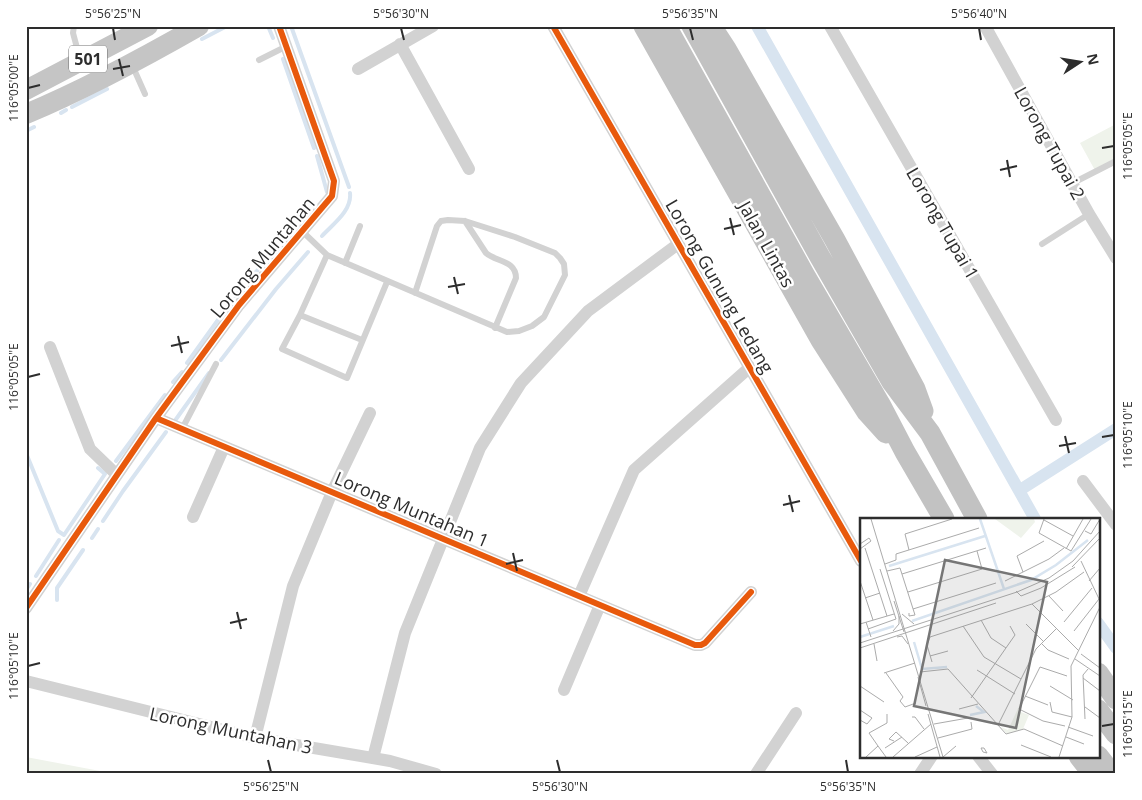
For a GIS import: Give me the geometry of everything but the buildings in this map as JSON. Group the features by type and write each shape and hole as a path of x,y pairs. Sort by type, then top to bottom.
{"highway":[{"name":"Jalan Lintas","path":"644,26 821,340 867,412 905,452"},
{"name":"Jalan Lintas","path":"666,26 804,274 943,518"},
{"path":"692,26 820,257 892,382 930,433 976,518"},
{"path":"711,26 845,257 915,389 930,433"},
{"path":"1100,676 1116,699"},
{"path":"1100,713 1116,734"},
{"path":"1081,758 1093,774"},
{"path":"1100,758 1112,774"}],"main road":[{"name":"501","path":"26,90 81,63 148,26"},
{"name":"501","path":"26,114 63,98 132,63 199,26"}],"street":[{"name":"Lorong Muntahan","path":"26,608 156,418 239,305 304,232 332,196 334,182 280,26"},
{"path":"358,69 432,26"},
{"name":"Lorong Gunung Ledang","path":"553,26 860,559"},
{"name":"Lorong Tupai 1","path":"830,26 1056,420"},
{"name":"Lorong Tupai 2","path":"985,26 1089,214 1116,258"},
{"path":"400,44 469,169"},
{"path":"373,758 404,633 480,448 521,383 588,311 678,244"},
{"path":"50,347 90,449 116,475"},
{"path":"579,596 634,470 749,368"},
{"path":"255,738 293,586 332,492 370,413"},
{"name":"Lorong Muntahan 1","path":"156,418 695,645 701,646 705,643 751,592"},
{"path":"193,517 224,447"},
{"path":"1083,481 1116,525"},
{"path":"564,690 600,605"},
{"name":"Lorong Muntahan 3","path":"26,681 255,738 373,758 436,774"},
{"path":"756,774 796,713"},
{"path":"920,774 931,758"},
{"path":"980,758 992,774"}],"lane":[{"path":"74,26 81,63"},
{"path":"259,60 287,46"},
{"path":"132,63 145,94"},
{"path":"1073,183 1116,161"},
{"path":"1042,244 1089,214"},
{"path":"304,232 327,255 494,328 507,332 519,331 532,326 544,318 565,275 564,264 555,253 515,237 465,221 441,221 437,226 415,293"},
{"path":"465,221 489,256 511,265 516,272 516,278 494,328"},
{"path":"345,263 360,226"},
{"path":"327,255 300,315 282,349 347,378 387,282"},
{"path":"300,315 362,340"},
{"path":"182,429 216,364"}],"shaded area":[{"path":"1116,124 1116,164 1097,174 1080,143"},
{"path":"26,757 116,774 37,774 26,771"}],"waterway":[{"path":"202,39 227,26"},
{"path":"268,26 273,38"},
{"path":"291,26 349,187"},
{"path":"757,26 1034,518"},
{"path":"283,59 314,148"},
{"path":"72,107 107,89"},
{"path":"61,113 66,110"},
{"path":"26,131 34,127"},
{"path":"317,156 327,192"},
{"path":"322,236 345,211 350,200 350,193"},
{"path":"283,242 294,231"},
{"path":"221,360 276,289 308,252"},
{"path":"235,296 262,265"},
{"path":"187,363 228,306"},
{"path":"173,382 182,372"},
{"path":"174,422 209,373"},
{"path":"116,461 165,395"},
{"path":"1020,490 1116,429"},
{"path":"103,521 166,432"},
{"path":"26,453 58,531 64,535 105,474 98,468"},
{"path":"92,538 98,529"},
{"path":"36,576 59,540"},
{"path":"57,600 57,588 83,550"},
{"path":"26,590 30,584"},
{"path":"1100,626 1116,648"}],"cycle path":[{"path":"26,608 156,418 239,305 332,196 334,181 279,26"},
{"path":"553,26 860,559"},
{"path":"156,418 695,645 705,643 751,592"}]}
